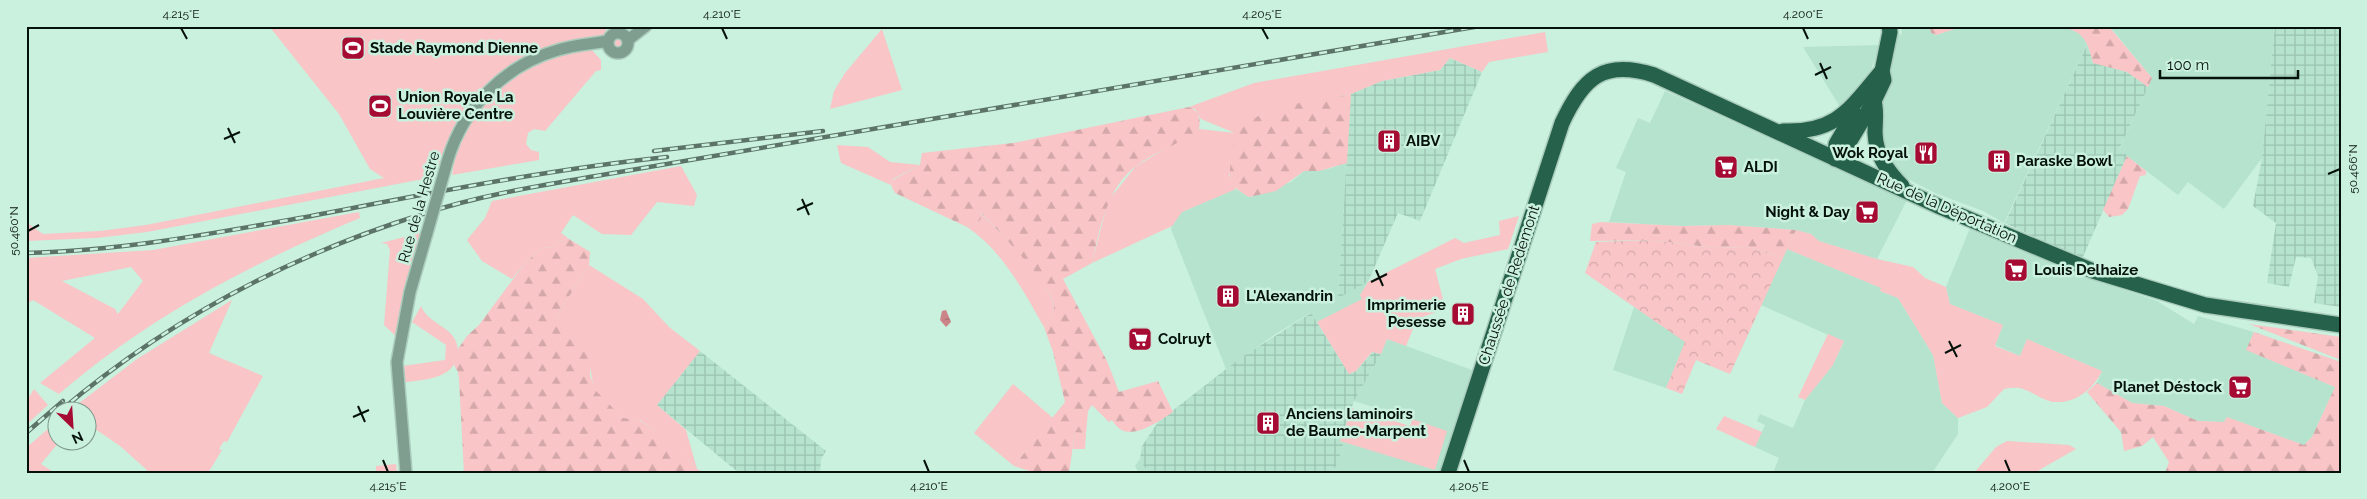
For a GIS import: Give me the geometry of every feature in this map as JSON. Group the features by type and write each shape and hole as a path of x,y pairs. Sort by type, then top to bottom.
{"main road":[{"path":"1835,159 1845,149 1874,101 1884,80 1882,71 1889,29"},
{"name":"Rue de la Déportation","path":"1574,98 1588,80 1604,72 1634,70 1654,75 1908,192 2093,271 2180,299 2205,305 2341,325"},
{"path":"1776,131 1797,132 1818,128 1834,122 1844,115 1882,71"},
{"path":"1835,159 1835,145 1870,86"},
{"name":"Chaussée de Redemont","path":"1448,473 1558,133 1574,98"},
{"path":"1874,101 1875,134 1880,157 1885,168 1908,192"}],"street":[{"path":"608,41 612,52 619,54 627,49 628,40 646,26"},
{"name":"Rue de la Hestre","path":"406,473 396,367 398,353 410,292 453,144 469,113 502,78 517,68 557,50 608,41 613,34 618,33 626,36 628,40"}],"shaded area":[{"path":"1901,26 1930,26 1931,33 1936,35 1964,26 2058,26 2075,30 2085,39 2087,45 2004,223 1983,211 1935,193 1902,176 1886,163 1879,113 1898,35 1902,34"},
{"path":"2112,26 2275,26 2262,158 2224,209 2188,182 2178,195 2119,150 2152,78 2111,28"},
{"path":"2275,26 2341,26 2341,307 2314,303 2318,276 2311,258 2296,257 2289,287 2267,283 2276,223 2253,206 2262,158"},
{"path":"1880,45 1867,81 1842,110 1803,47"},
{"path":"2087,45 2094,63 2127,72 2148,87 2119,149 2127,156 2082,259 2005,223"},
{"path":"1450,58 1482,72 1420,221 1398,213 1368,282 1338,298 1351,94 1382,81 1440,70"},
{"path":"1665,91 1907,200 1877,259 1819,241 1811,234 1796,230 1728,225 1682,226 1609,222 1626,172 1616,168 1638,118 1650,123"},
{"path":"1347,160 1338,297 1368,282 1360,295 1363,299 1317,322 1310,313 1277,333 1226,369 1171,229 1173,221 1182,212 1236,189 1249,197 1291,182 1304,171 1328,169 1341,165"},
{"path":"1970,228 2092,279 2157,301 2194,324 2198,316 2254,332 2247,350 2335,387 2312,437 2304,445 2227,417 2224,422 2198,421 2164,406 2132,403 2097,383 2102,371 2027,339 2020,356 1995,345 2003,325 1950,304 1946,287"},
{"path":"1787,249 1882,288 1880,291 1898,298 1933,355 1942,403 1958,418 1958,434 1932,473 1773,473 1779,458 1755,447 1765,425 1757,421 1760,414 1793,428 1805,400 1833,365 1844,342 1761,305"},
{"path":"1634,307 1686,342 1666,388 1613,370"},
{"path":"1311,313 1349,374 1356,371 1373,352 1381,354 1354,401 1340,441 1344,442 1338,462 1332,473 1148,473 1140,459 1142,446 1158,422 1239,359"},
{"path":"1387,339 1480,373 1448,473 1332,473 1338,462 1344,442 1435,469 1426,424 1354,401 1381,354"},
{"path":"700,351 826,451 821,459 820,473 739,473 657,405"},
{"path":"1140,459 1148,473 1139,473 1135,466"}],"green space":[{"path":"269,26 607,26 605,33 589,47 601,60 601,70 596,71 545,131 534,129 528,133 526,144 531,150 539,152 539,160 452,175 453,145 456,137 471,117 517,68 513,64 484,88 462,114 447,144 434,179 418,180 147,232 96,238 26,241 26,222 43,234 100,231 146,225 384,178 370,169 339,114"},
{"path":"1930,26 1964,26 1936,35 1931,33"},
{"path":"2058,26 2112,26 2111,29 2152,78 2148,87 2127,72 2093,63 2089,48 2083,37"},
{"path":"882,29 902,90 830,109 834,91 845,73"},
{"path":"1545,32 1548,52 1489,62 1482,72 1450,58 1440,70 1382,81 1351,94 1327,99 1229,174 1236,189 1182,212 1172,226 1092,263 1108,201 1136,166 1199,129 1235,133 1201,119 1195,109 1189,107 1254,83"},
{"path":"618,37 624,43 618,49 612,43"},
{"path":"1351,94 1347,163 1319,171 1304,171 1276,191 1249,197 1238,190 1232,182 1230,167 1235,140 1246,124 1258,116 1289,105"},
{"path":"1189,107 1198,115 1200,121 1199,129 1192,135 1143,161 1126,175 1111,198 1106,210 1092,263 1063,279 1107,361 1119,392 1158,381 1173,412 1148,427 1133,432 1119,428 1112,420 1109,422 1092,405 1088,411 1086,433 1075,432 1069,473 1036,473 1014,466 1065,402 1053,352 1044,327 1053,313 1054,307 1051,297 1023,257 980,212 981,218 979,222 967,227 895,193 891,185 893,180 920,165 922,153 1013,143"},
{"path":"837,145 868,147 890,162 920,165 893,179 891,185 841,163"},
{"path":"2127,156 2146,171 2146,175 2140,176 2128,209 2122,215 2109,217 2103,210"},
{"path":"681,166 697,195 694,206 657,202 631,235 602,234 573,215 561,233 569,239 560,241 553,247 542,248 525,263 512,279 482,261 467,240 485,218 492,201"},
{"path":"978,211 1020,254 1041,279 1048,291 1054,310 1051,319 1044,327 1011,272 991,247 967,227 979,222"},
{"path":"359,212 360,218 241,273 165,316 128,340 59,394 40,383 95,338 33,300 26,304 26,258 153,250","holes":["131,267 143,281 118,314 115,309 62,281"]},
{"path":"1519,216 1508,249 1461,259 1435,269 1443,299 1437,301 1439,311 1417,319 1406,346 1387,339 1381,354 1372,352 1356,371 1349,374 1317,322 1362,299 1360,295 1368,282 1455,238 1464,243 1500,235 1499,221"},
{"path":"1601,222 1682,226 1728,225 1796,230 1783,258 1747,247 1714,248 1653,240 1590,241 1592,224"},
{"path":"1796,230 1811,234 1819,241 1877,259 1913,267 1925,278 1946,287 1950,304 2003,325 1995,346 2020,356 2027,339 2102,371 2089,389 2071,400 2052,402 2023,389 2004,389 1987,407 1958,418 1942,403 1933,355 1898,298 1880,291 1881,288 1787,249"},
{"path":"420,233 399,339 384,325 390,250 387,244 381,243"},
{"path":"569,239 590,252 589,265 556,317 588,342 591,350 590,375 595,390 623,418 639,420 663,436 684,453 700,473 464,473 459,379 454,365 458,349 467,336 479,325 525,263 542,248 553,247 560,241"},
{"path":"1653,240 1714,248 1747,247 1783,258 1730,374 1696,360 1682,394 1666,388 1685,342 1585,273 1596,242"},
{"path":"589,265 643,299 669,327 700,351 657,405 686,430 697,469 705,473 700,473 684,453 640,420 624,419 594,390 589,360 591,350 556,317"},
{"path":"232,300 209,353 263,376 227,442 224,441 219,449 222,450 208,473 145,473 147,470 120,446 98,431 98,402 81,402 137,359"},
{"path":"421,306 429,318 449,332 454,339 458,349 456,362 444,374 426,380 398,383 396,367 445,360 446,345 412,322"},
{"path":"2249,324 2341,337 2341,360"},
{"path":"2254,332 2341,362 2341,467 2337,473 2165,473 2169,462 2153,437 2142,446 2124,451 2121,432 2087,392 2097,383 2132,403 2164,406 2198,421 2224,422 2227,417 2304,445 2312,437 2335,387 2246,350"},
{"path":"1828,334 1844,341 1833,365 1805,400 1798,397"},
{"path":"1013,384 1053,418 1014,466 974,433"},
{"path":"34,389 48,405 26,425 26,402"},
{"path":"1352,408 1410,426 1412,419 1447,431 1435,470 1340,441"},
{"path":"1724,416 1762,432 1755,447 1716,429"},
{"path":"48,429 48,452 51,452 41,464 55,473 26,473 26,448"},
{"path":"1075,431 1086,433 1085,449 1073,449"},
{"path":"2007,441 2069,445 2076,449 2034,473 1974,473 1996,447"},
{"path":"396,464 397,473 376,473 376,466"}],"water":[{"path":"946,310 951,322 946,327 940,320 942,311"}],"railway":[{"path":"71,402 143,348 232,294 326,249 376,230 447,207 553,183 1480,26"},
{"path":"654,151 823,131"},
{"path":"26,253 95,249 198,236 529,176 667,157"},
{"path":"26,433 63,401"}],"place":[{"name":"Stade Raymond Dienne","path":"353,48"},
{"name":"Union Royale La Louvière Centre","path":"380,106"},
{"name":"AIBV","path":"1389,141"},
{"name":"Wok Royal","path":"1926,153"},
{"name":"Paraske Bowl","path":"1999,161"},
{"name":"ALDI","path":"1726,167"},
{"name":"Night & Day","path":"1867,212"},
{"name":"Louis Delhaize","path":"2016,270"},
{"name":"L'Alexandrin","path":"1228,296"},
{"name":"Imprimerie Pesesse","path":"1463,314"},
{"name":"Colruyt","path":"1140,339"},
{"name":"Planet Déstock","path":"2240,387"},
{"name":"Anciens laminoirs de Baume-Marpent","path":"1268,423"}]}
